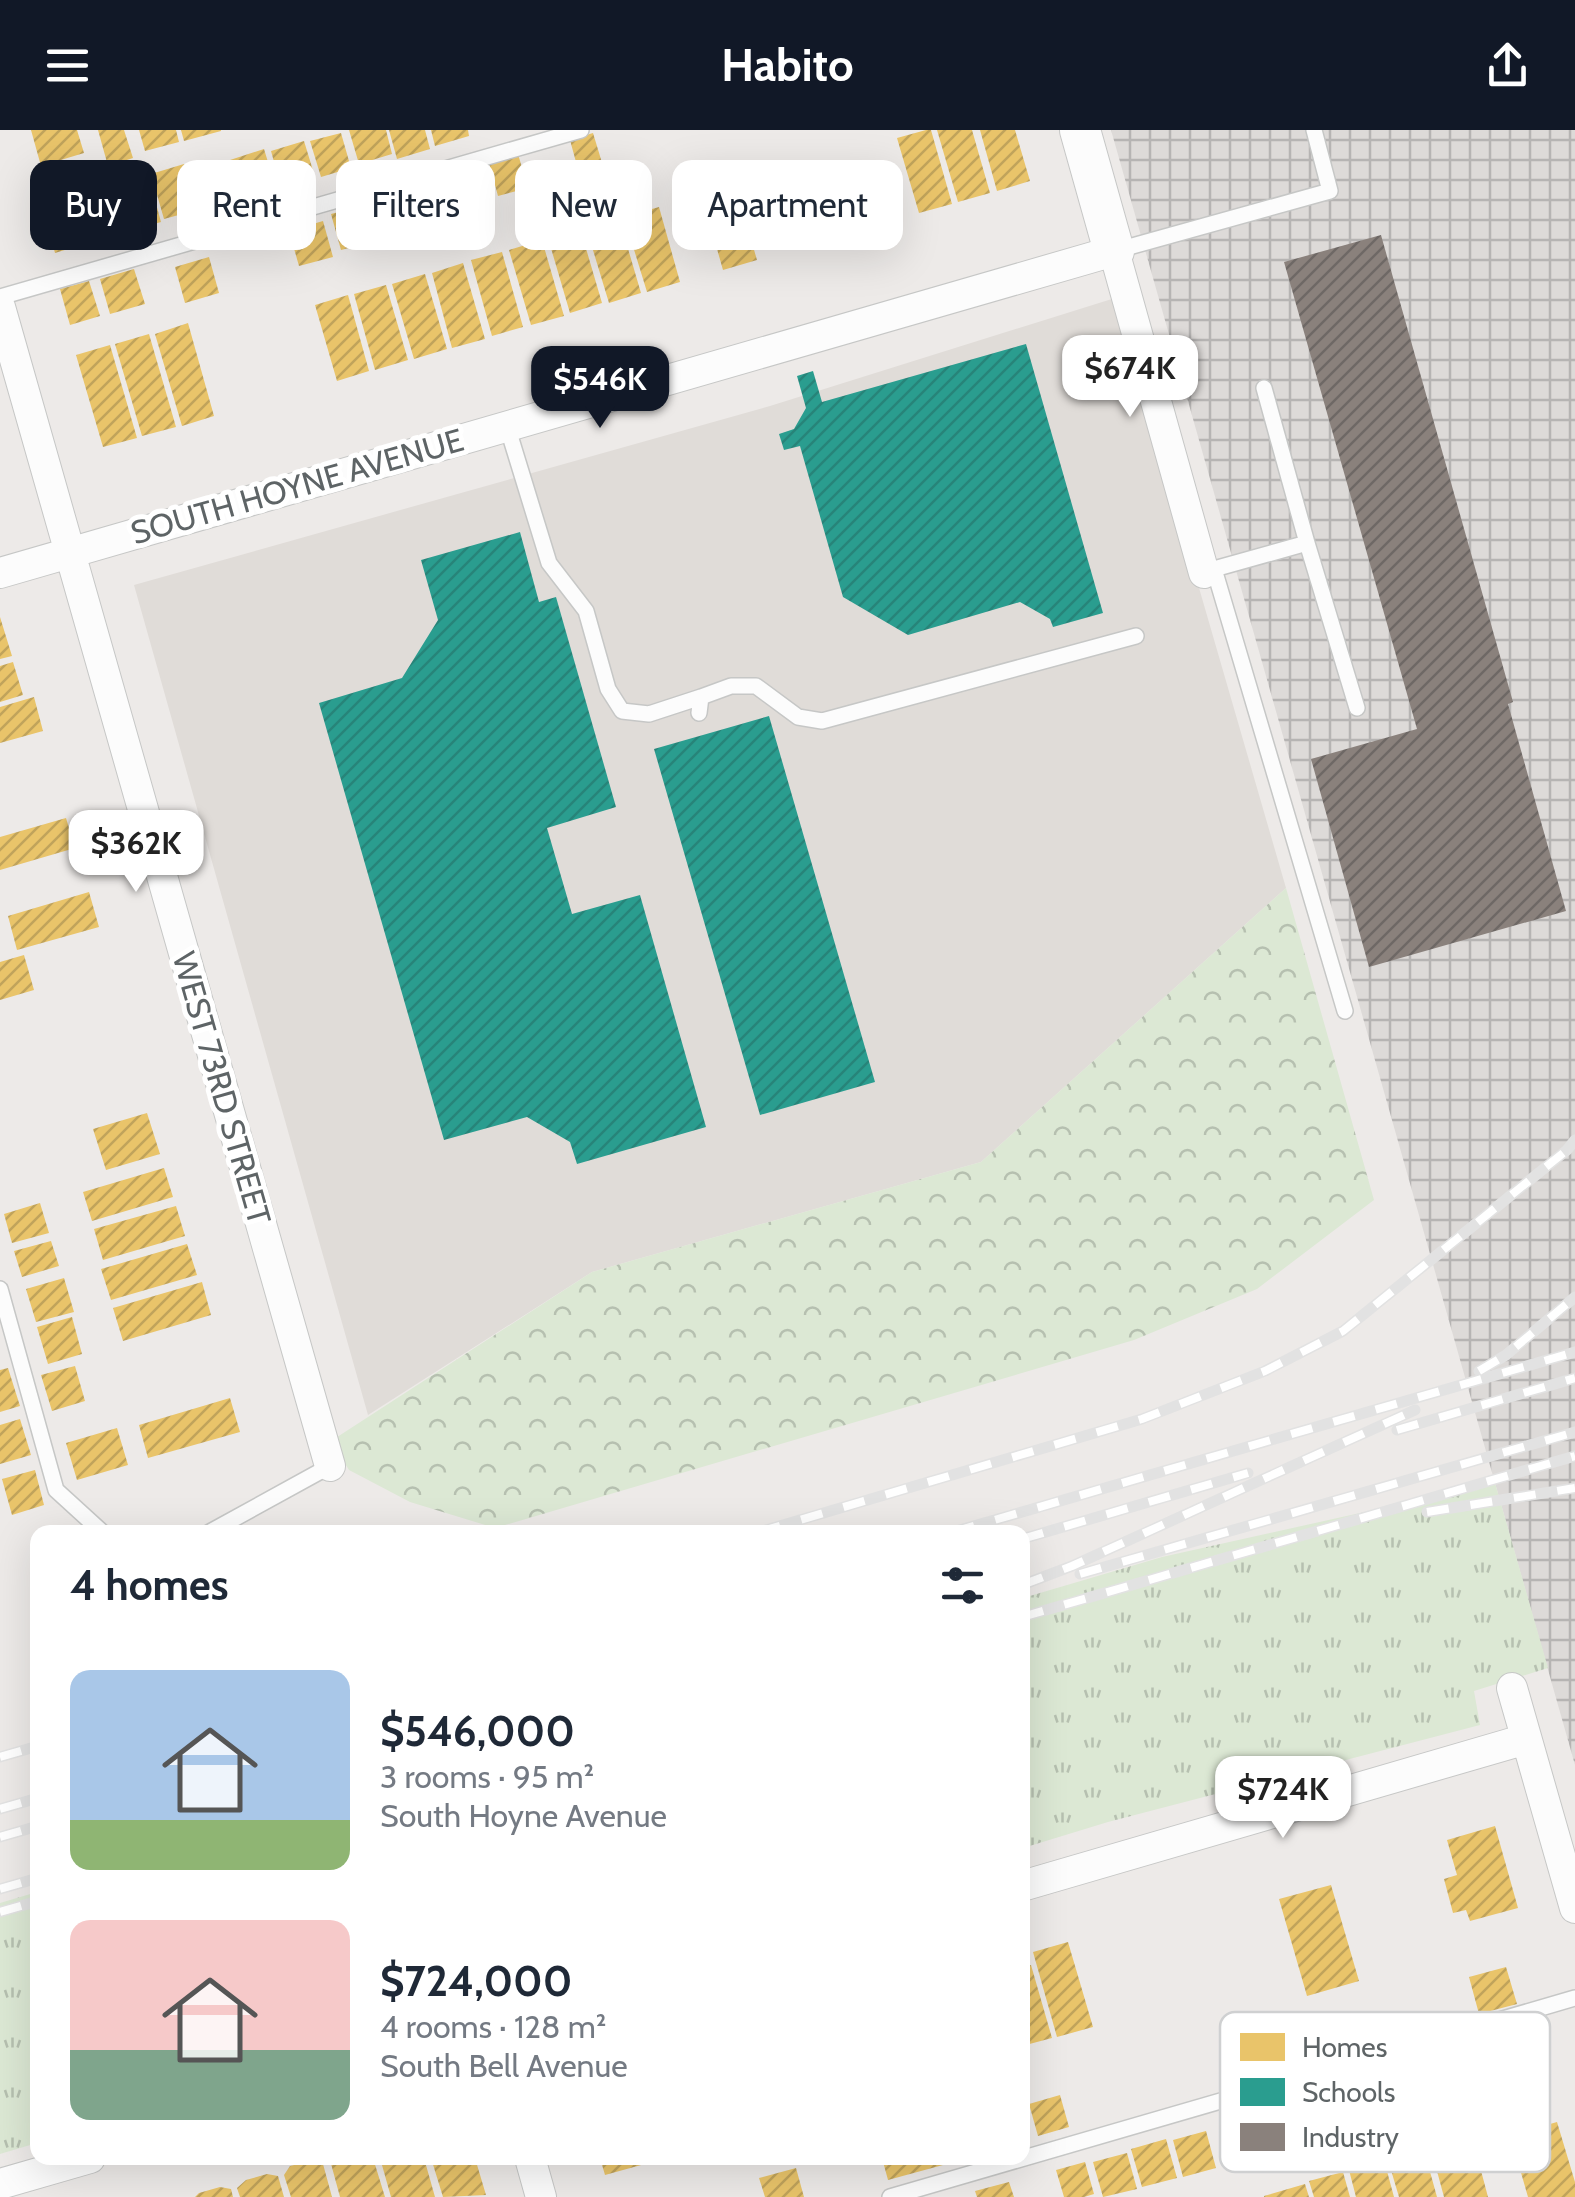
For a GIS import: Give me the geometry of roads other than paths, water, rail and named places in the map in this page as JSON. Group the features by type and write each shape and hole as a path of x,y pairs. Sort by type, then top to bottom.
{"street":[{"path":"1080,130 1204,573"},
{"name":"SOUTH HOYNE AVENUE","path":"0,572 1114,251"},
{"name":"WEST 73RD STREET","path":"0,307 330,1466"},
{"path":"1512,1688 1575,1908"},
{"path":"1030,1884 1526,1739"},
{"path":"0,2184 66,2165"},
{"path":"532,2165 541,2197"}],"lane":[{"path":"0,297 581,130"},
{"path":"1114,251 1330,191 1314,130"},
{"path":"1264,388 1357,708"},
{"path":"508,426 549,563 586,611 608,689 622,711 649,714 700,705 731,686 756,686 798,716 822,721 1136,636"},
{"path":"1307,543 1214,570 1345,1011"},
{"path":"0,1289 56,1490 94,1525"},
{"path":"223,1525 330,1466"},
{"path":"1527,2012 1575,1998"},
{"path":"1030,2156 1220,2101"},
{"path":"890,2197 1000,2165"}],"railway":[{"path":"783,1525 1142,1419 1265,1371 1343,1331 1575,1140"},
{"path":"1479,1371 1506,1355 1575,1297"},
{"path":"977,1525 1575,1352"},
{"path":"1397,1430 1575,1378"},
{"path":"1030,1582 1415,1410"},
{"path":"1080,1574 1575,1432"},
{"path":"1030,1615 1575,1456"},
{"path":"1030,1537 1248,1473"},
{"path":"1427,1512 1575,1488"},
{"path":"0,1757 30,1748"},
{"path":"0,1809 30,1800"},
{"path":"0,1837 30,1828"},
{"path":"0,1889 30,1880"},
{"path":"0,1912 30,1903"}]}
